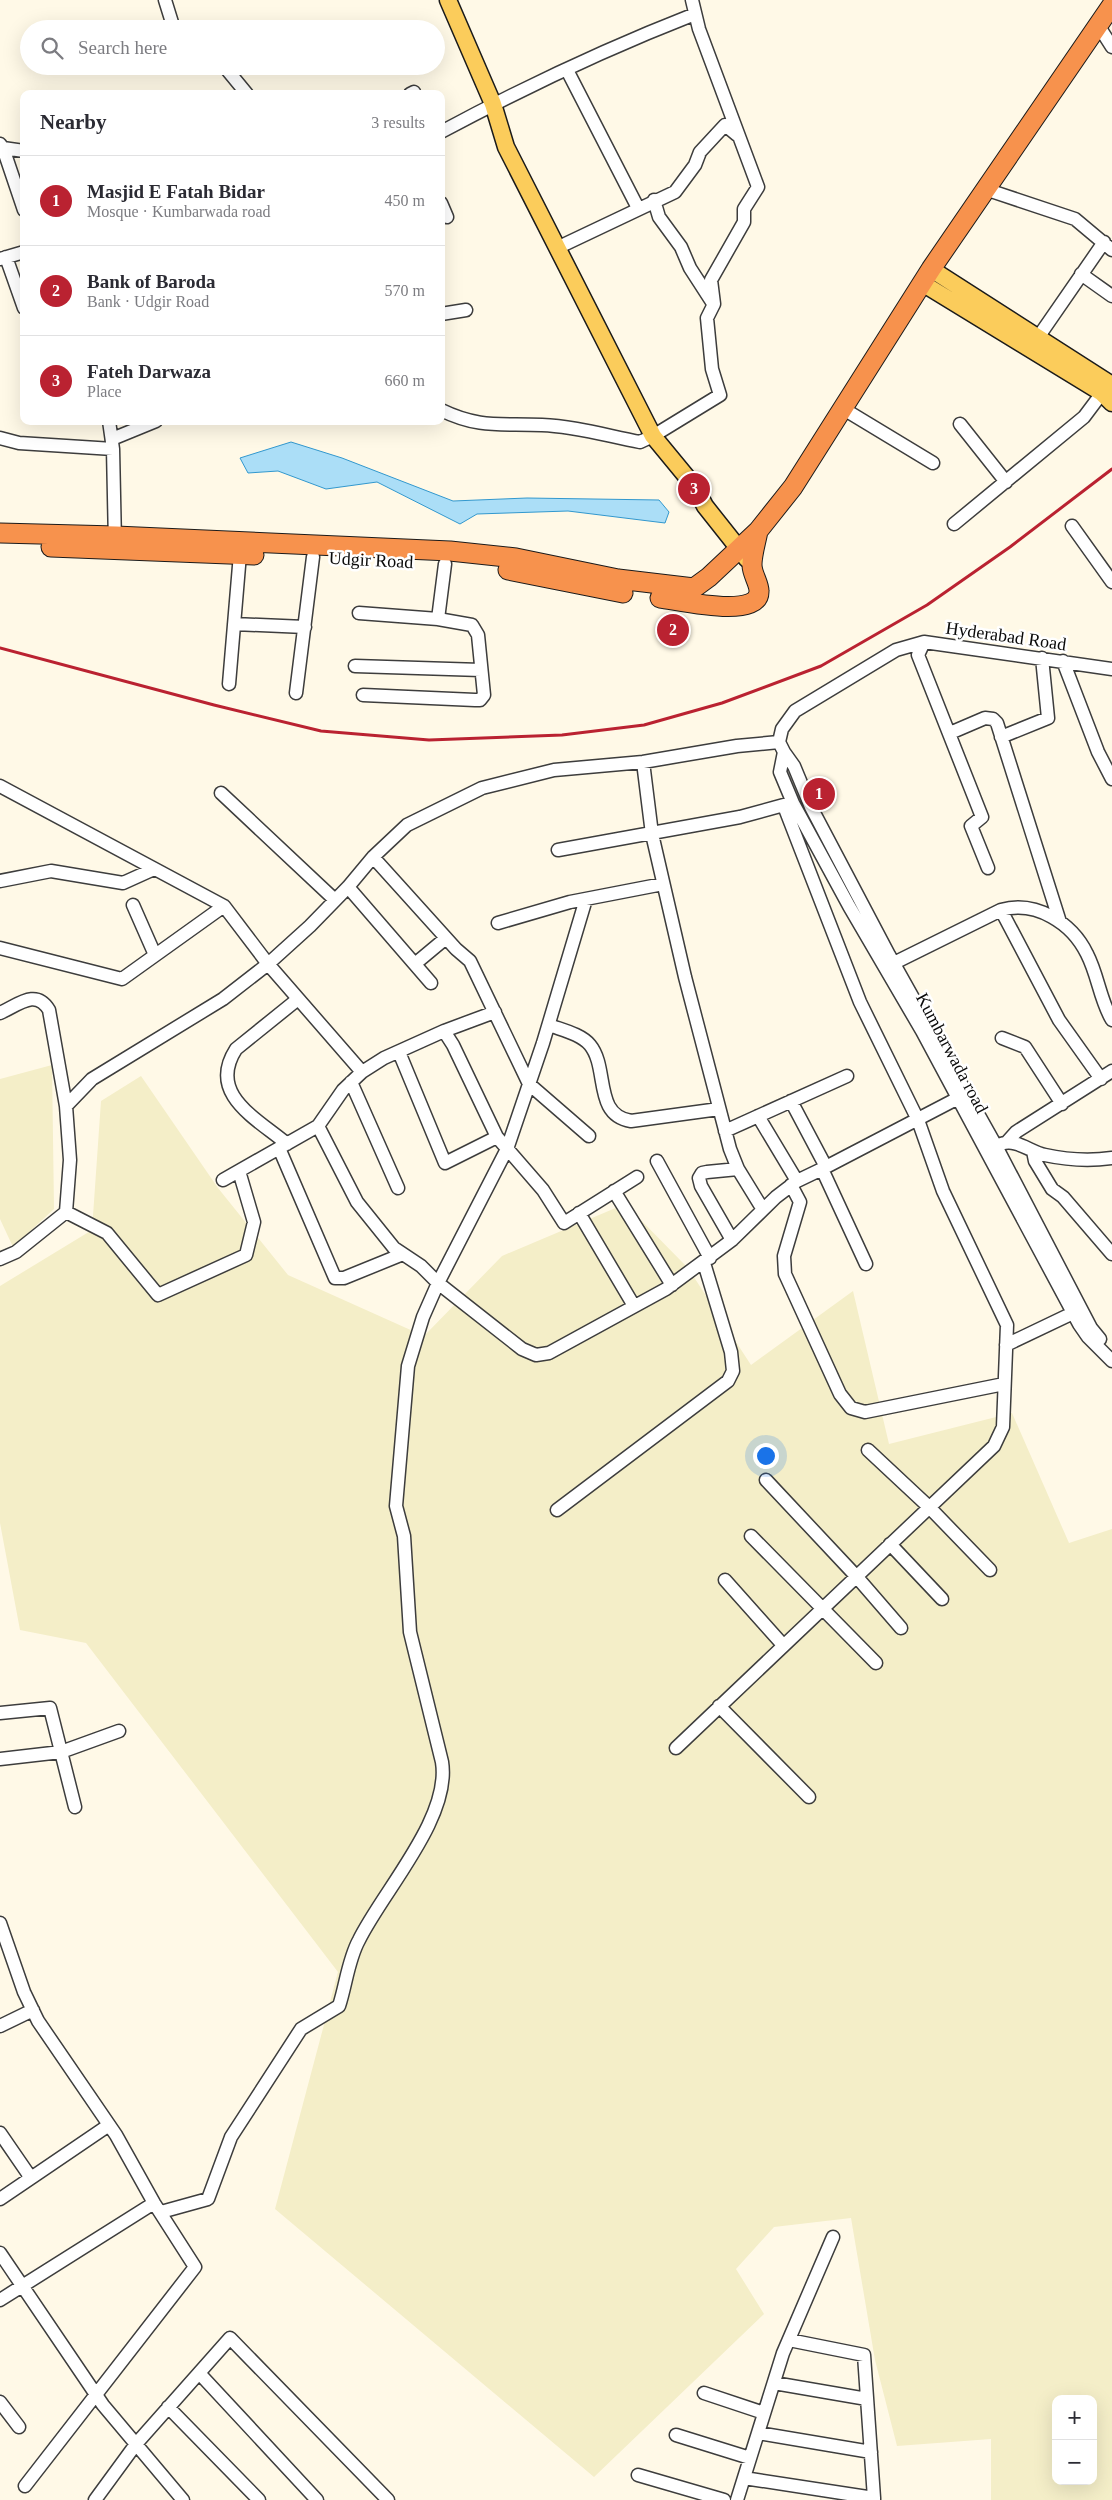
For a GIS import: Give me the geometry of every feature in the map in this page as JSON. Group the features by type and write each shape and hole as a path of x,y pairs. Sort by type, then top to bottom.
{"highway":[{"path":"738,548 758,531 793,487 927,276 1112,5"},
{"path":"752,566 758,531"},
{"name":"Udgir Road","path":"0,534 240,554 445,564 515,570 617,592 739,608 749,606 758,598 759,591 752,566"},
{"name":"Udgir Road","path":"0,545 115,543 450,551 516,558 618,579 686,588 694,588 702,584 738,548"}],"main road":[{"path":"448,0 493,104 506,146 559,247 593,319 653,436 695,487 705,506 752,566"},
{"path":"927,276 1039,336 1109,394"},
{"path":"927,276 1109,394"}],"street":[{"path":"165,0 171,20"},
{"path":"445,130 493,104 642,35 692,4 758,187 744,209 744,222 711,280 714,304 707,318 712,369 720,395 640,442 543,425 502,426 462,420 445,412"},
{"path":"1098,25 1112,47"},
{"path":"567,70 638,208"},
{"path":"231,75 244,90"},
{"path":"559,247 654,200 675,192 695,166 700,152 725,125 739,137"},
{"path":"1,146 20,150"},
{"path":"1,146 20,199"},
{"path":"986,190 1075,219 1108,246 1081,274 1039,336"},
{"path":"654,200 659,217 681,247 690,268 714,304"},
{"path":"445,212 447,217"},
{"path":"20,253 3,258 20,298"},
{"path":"1081,274 1112,296"},
{"path":"445,313 466,310"},
{"path":"954,524 1084,417 1109,394"},
{"path":"842,408 933,463"},
{"path":"960,424 1006,482"},
{"path":"110,425 113,444 115,543"},
{"path":"0,438 19,443 113,444 149,425"},
{"path":"1072,526 1112,582"},
{"path":"229,684 240,554"},
{"path":"296,693 313,557"},
{"path":"438,619 445,564"},
{"path":"359,612 438,619 472,625 478,635 484,694 480,700 362,695"},
{"path":"234,624 305,626"},
{"path":"924,642 918,655 982,817 971,826 988,868"},
{"name":"Hyderabad Road","path":"896,650 924,642 1112,669"},
{"name":"Kumbarwada road","path":"896,650 795,711 782,729 780,772 788,804 962,1097 1002,1144 1091,1328 1112,1352"},
{"path":"1001,737 1048,718 1042,658"},
{"path":"1062,661 1098,752 1112,780"},
{"path":"355,666 482,670"},
{"path":"950,733 985,718 993,719 997,723 1060,922"},
{"path":"66,1106 92,1080 223,999 268,964 348,887 373,857 407,825 482,788 554,770 643,762 737,746 781,747"},
{"name":"Kumbarwada road","path":"781,747 794,766 811,807 894,963 1074,1313 1088,1337 1112,1361"},
{"path":"643,762 652,834 685,977 719,1109 738,1169 762,1208"},
{"path":"0,786 224,906 268,964 362,1072"},
{"path":"221,793 335,900"},
{"path":"558,850 652,834 788,804 860,1002 918,1120 943,1191 1007,1325 1003,1427 998,1441 676,1748"},
{"path":"373,857 446,938 470,961 529,1084 589,1136"},
{"path":"0,881 51,870 123,883 154,869"},
{"path":"498,923 586,899 663,884"},
{"path":"348,887 416,963 431,983"},
{"path":"0,2300 157,2208 208,2199 231,2137 302,2028 339,2006 359,1939 409,1859 432,1816 442,1792 444,1778 441,1754 410,1632 404,1536 396,1506 408,1366 423,1317 438,1282 507,1149 549,1025 586,899"},
{"path":"132,905 155,955"},
{"path":"0,948 122,979 224,906"},
{"path":"894,963 1001,910 1015,908 1042,911 1060,922 1088,955 1112,1020"},
{"path":"1001,910 1059,1020 1101,1079"},
{"path":"416,963 446,938"},
{"path":"0,1013 31,999 39,999 49,1010 66,1106 70,1160 66,1212 16,1252 0,1259"},
{"path":"298,999 236,1049 229,1060 226,1073 228,1087 234,1098 283,1146 335,1278 344,1278 403,1254"},
{"path":"223,1180 318,1126 351,1082 362,1072 384,1058 444,1031 495,1012"},
{"path":"549,1025 578,1036 589,1043 596,1056 607,1105 620,1118 631,1121 719,1109"},
{"path":"444,1031 453,1045 497,1137 543,1190 564,1222 636,1177"},
{"path":"1002,1038 1025,1048 1062,1104"},
{"path":"399,1052 445,1163 497,1137"},
{"path":"1002,1144 1016,1132 1112,1071"},
{"path":"725,1131 846,1076"},
{"path":"351,1082 398,1188"},
{"path":"318,1126 357,1202 389,1242 421,1266 512,1342 536,1355 549,1353 672,1285 732,1240 762,1208 794,1183 962,1097"},
{"path":"791,1101 824,1168 866,1264"},
{"path":"758,1116 794,1183 800,1202 784,1256 785,1274 840,1394 851,1408 865,1412 1004,1384"},
{"path":"1002,1144 1024,1146 1034,1151 1063,1158 1092,1161 1112,1158"},
{"path":"1034,1151 1034,1161 1052,1189 1063,1197 1112,1254"},
{"path":"557,1510 728,1381 733,1371 734,1362 707,1260 657,1160"},
{"path":"732,1240 701,1186 699,1178 702,1173 738,1169"},
{"path":"66,1212 107,1233 158,1295 246,1255 254,1222 239,1171"},
{"path":"614,1191 672,1285"},
{"path":"579,1213 634,1306"},
{"path":"1006,1345 1074,1313"},
{"path":"868,1450 929,1507 990,1570"},
{"path":"766,1480 856,1576 901,1628"},
{"path":"751,1536 876,1663"},
{"path":"890,1544 942,1599"},
{"path":"725,1580 783,1645"},
{"path":"719,1706 809,1797"},
{"path":"0,1713 50,1708 75,1806"},
{"path":"0,1759 61,1752 119,1731"},
{"path":"0,1923 24,1992 33,2010 109,2125 157,2208 195,2267 25,2486"},
{"path":"0,2026 33,2010"},
{"path":"0,2199 109,2125"},
{"path":"0,2133 31,2178"},
{"path":"737,2500 764,2412 789,2340 834,2237"},
{"path":"0,2253 96,2395 184,2500"},
{"path":"95,2500 136,2444 230,2338 388,2500"},
{"path":"744,2478 874,2499 864,2355 789,2340"},
{"path":"199,2373 317,2500"},
{"path":"774,2383 867,2399"},
{"path":"704,2393 764,2412"},
{"path":"0,2402 19,2427"},
{"path":"168,2407 258,2500"},
{"path":"758,2433 871,2452"},
{"path":"676,2435 750,2458"},
{"path":"638,2475 724,2500"}],"shaded area":[{"path":"52,1065 54,1209 13,1247 0,1219 0,1079"},
{"path":"141,1076 218,1188 288,1275 424,1336 502,1256 625,1204 688,1268 751,1365 853,1291 889,1444 1012,1413 1069,1543 1112,1529 1112,2500 991,2500 991,2439 897,2446 875,2360 851,2218 774,2227 736,2269 764,2314 594,2477 275,2209 338,1972 86,1643 20,1630 0,1523 0,1286 92,1230 101,1101"}],"water":[{"path":"291,442 342,458 453,501 527,498 659,500 669,512 665,523 568,511 477,514 460,524 377,482 326,489 278,471 248,473 240,458"}],"railway":[{"path":"0,648 214,705 321,731 429,740 562,735 644,725 722,703 821,666 927,605 1010,547 1112,469"}],"place":[{"name":"Fateh Darwaza","path":"694,489"},
{"name":"Bank of Baroda","path":"673,630"},
{"name":"Masjid E Fatah Bidar","path":"819,794"}]}
